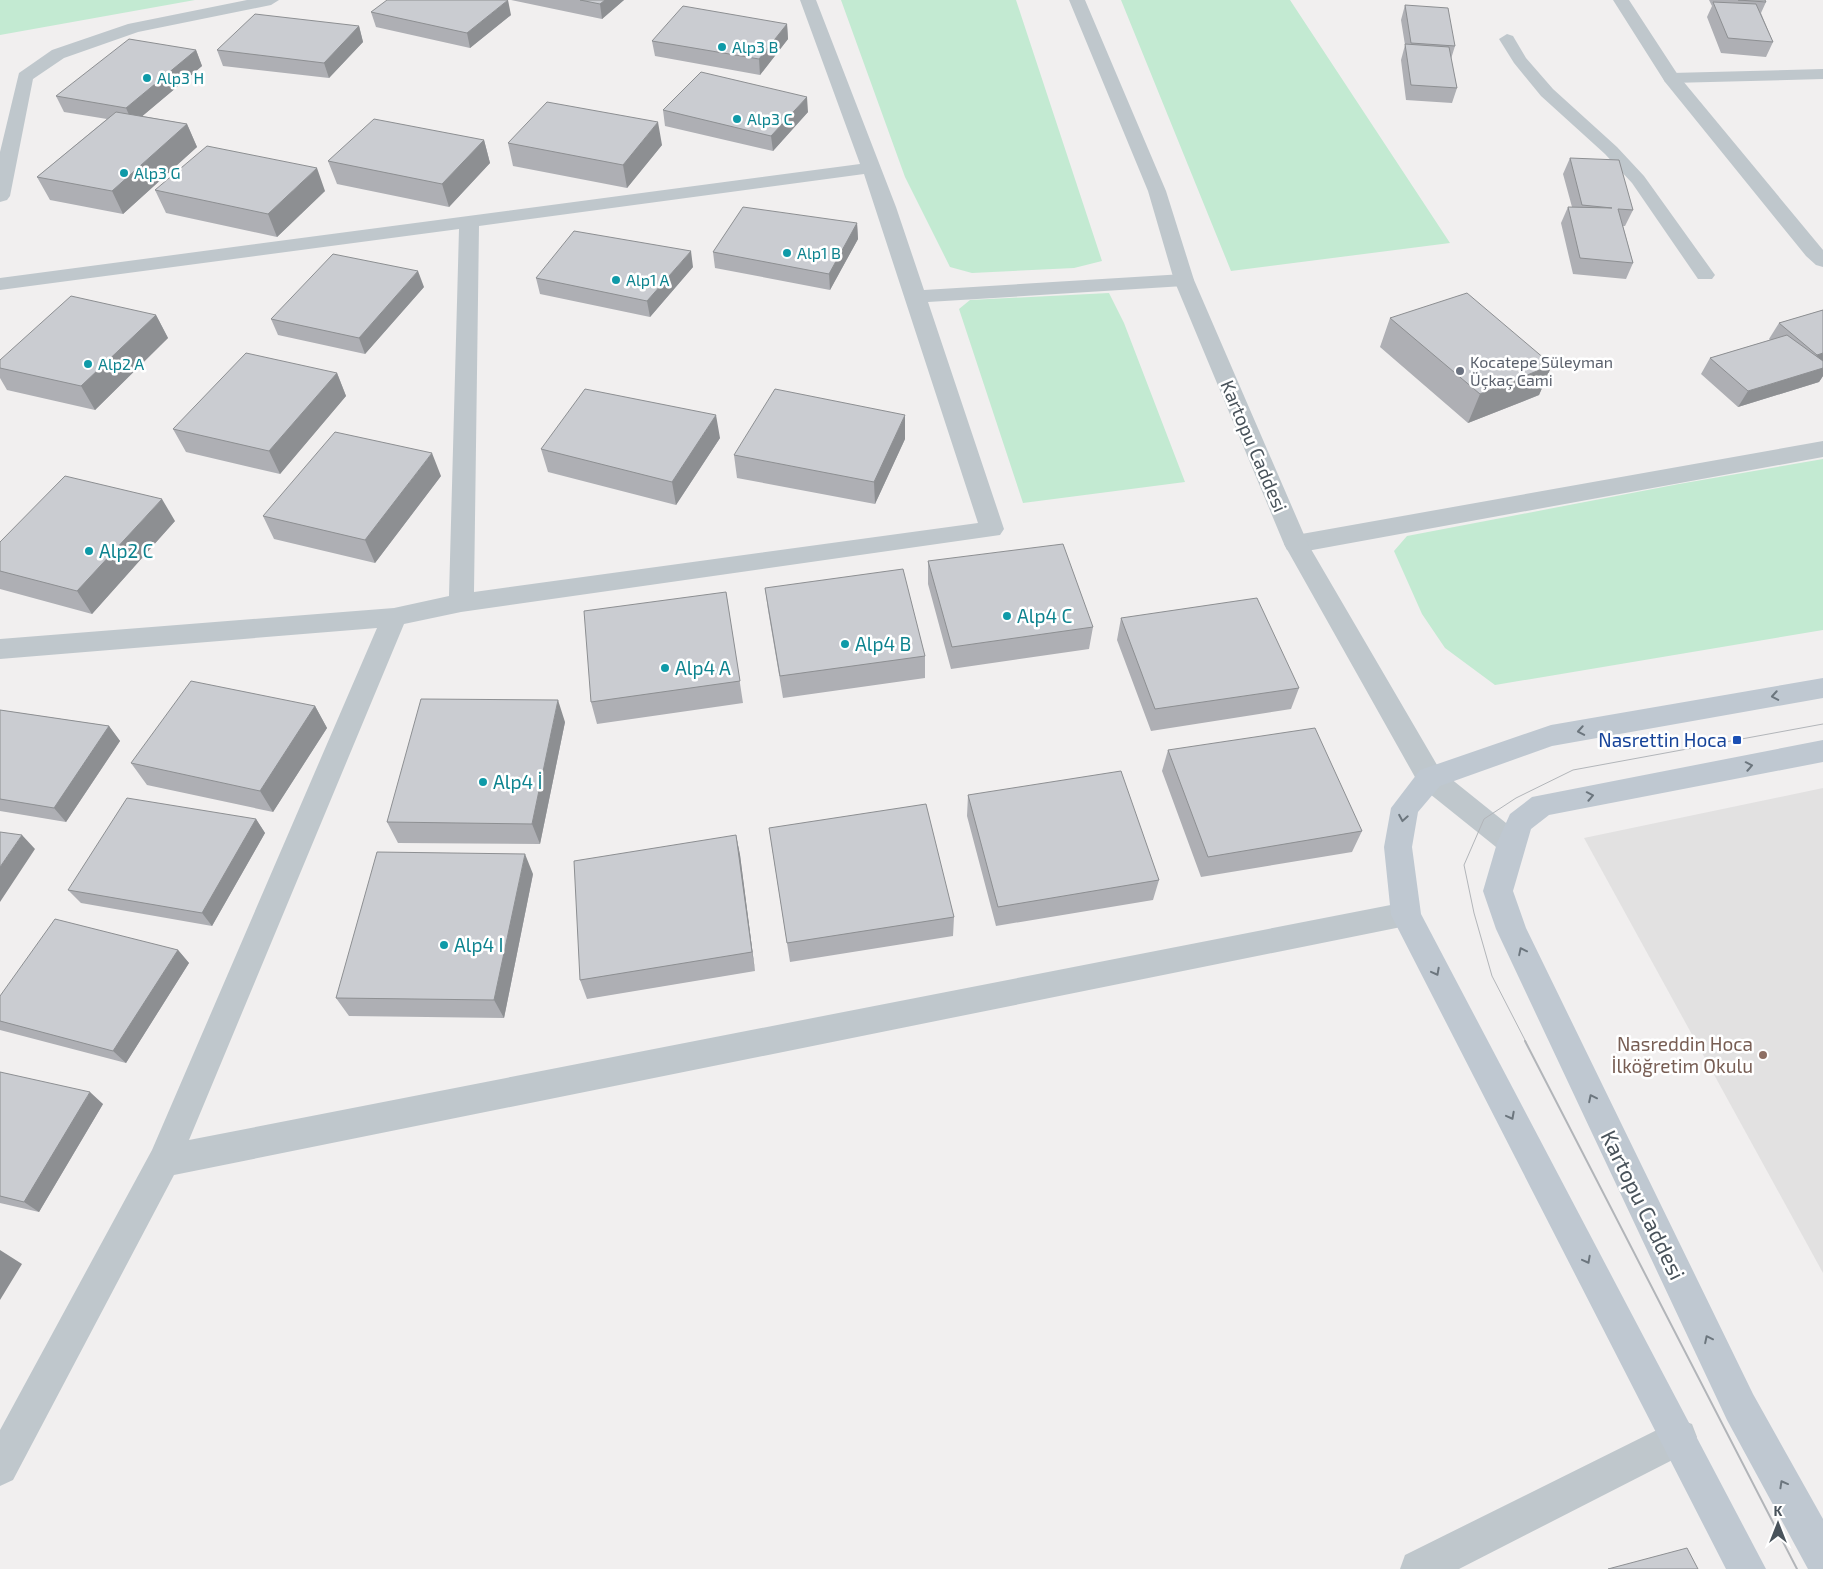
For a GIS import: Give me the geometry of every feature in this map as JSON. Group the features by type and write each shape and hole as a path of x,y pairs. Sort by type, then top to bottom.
{"main road":[{"path":"1747,1569 1406,915 1398,846 1405,808 1430,778 1551,736 1823,688"},
{"name":"Kartopu Caddesi","path":"1823,752 1542,805 1520,822 1511,843 1498,891 1511,929 1740,1407 1823,1557"}],"street":[{"path":"0,196 25,76 58,54 134,28 270,0"},
{"path":"0,649 394,617 461,603 992,529 886,207 808,0"},
{"name":"Kartopu Caddesi","path":"1077,0 1157,191 1184,280 1296,544 1430,778 1511,843"},
{"path":"1621,0 1671,78 1820,254"},
{"path":"0,284 870,168"},
{"path":"461,603 469,222"},
{"path":"916,297 1184,280"},
{"path":"1296,544 1823,449"},
{"path":"0,1467 164,1161 394,617"},
{"path":"164,1161 1406,915"},
{"path":"1419,1569 1679,1437"}],"lane":[{"path":"1507,39 1518,60 1534,81 1570,117 1610,150 1638,180 1705,275"},
{"path":"1671,78 1823,74"}],"shaded area":[{"name":"Nasreddin Hoca İlköğretim Okulu","path":"1823,788 1823,1273 1584,838"}],"green space":[{"path":"0,0 195,0 0,35"},
{"path":"841,0 1016,0 1102,261 1074,268 972,273 950,267 905,177"},
{"path":"1121,0 1290,0 1450,243 1231,271"},
{"path":"1109,293 1124,323 1185,482 1023,503 959,309 970,300"},
{"path":"1823,459 1823,630 1495,685 1445,648 1422,614 1394,551 1407,536 1679,484"}],"building":[{"path":"387,0 508,0 467,33 371,12"},
{"path":"580,0 605,0 600,4"},
{"path":"1738,0 1765,0 1766,2"},
{"path":"1713,2 1756,4 1773,42 1728,38"},
{"path":"1405,5 1448,8 1455,46 1411,43"},
{"path":"683,6 787,24 759,59 652,41"},
{"path":"255,14 359,26 324,63 217,50"},
{"path":"129,39 196,50 126,108 56,96"},
{"path":"1405,44 1449,47 1457,88 1411,85"},
{"path":"701,72 807,97 771,136 663,110"},
{"path":"547,102 658,122 623,165 508,143"},
{"path":"116,112 187,124 112,191 37,177"},
{"path":"374,119 484,140 442,184 328,161"},
{"path":"207,146 317,168 268,214 155,190"},
{"path":"1570,158 1619,160 1633,210 1618,209 1633,263 1580,258 1568,207 1612,208 1582,205"},
{"name":"Alp1 B","path":"743,207 857,223 829,274 713,252"},
{"name":"Alp1 A","path":"574,231 691,251 647,301 536,278"},
{"path":"333,254 418,271 359,338 271,319"},
{"path":"1467,293 1552,365 1480,394 1390,318"},
{"path":"71,296 156,315 81,386 0,368 0,360"},
{"path":"1823,310 1823,353 1817,355 1779,323"},
{"path":"1787,335 1823,361 1823,368 1748,391 1710,358"},
{"path":"246,353 337,373 269,451 173,429"},
{"path":"585,389 716,415 672,482 541,449"},
{"path":"775,389 905,415 874,482 734,455"},
{"path":"335,432 432,453 365,540 263,516"},
{"path":"65,476 162,499 77,591 0,571 0,542"},
{"name":"Alp4 C","path":"1063,544 1093,627 952,647 928,561"},
{"name":"Alp4 B","path":"903,569 925,656 780,676 765,588"},
{"name":"Alp4 A","path":"726,592 740,681 591,702 584,611"},
{"path":"1257,598 1299,688 1155,709 1121,618"},
{"path":"191,681 315,706 260,791 131,763"},
{"name":"Alp4 İ","path":"421,699 558,700 532,824 387,822"},
{"path":"0,710 109,726 54,808 0,799"},
{"path":"1315,728 1362,831 1208,857 1168,750"},
{"path":"1121,771 1159,880 998,907 968,795"},
{"path":"127,798 256,819 202,913 68,890"},
{"path":"926,804 954,917 787,943 769,828"},
{"path":"0,832 22,835 0,867"},
{"path":"736,835 752,952 580,980 574,861"},
{"name":"Alp4 I","path":"377,852 525,854 494,1000 336,998"},
{"path":"55,919 178,950 113,1051 0,1021 0,996"},
{"path":"0,1072 90,1092 24,1202 0,1196"},
{"path":"1687,1548 1698,1569 1608,1569"}],"tram line":[{"path":"1526,1042 1492,976 1474,913 1464,865 1484,819 1516,798 1573,770 1823,724"},
{"path":"1525,1041 1797,1569"}],"place":[{"name":"Alp3 B","path":"722,47"},
{"name":"Alp3 H","path":"147,78"},
{"name":"Alp3 C","path":"737,119"},
{"name":"Alp3 G","path":"124,173"},
{"name":"Alp1 B","path":"787,253"},
{"name":"Alp1 A","path":"616,280"},
{"name":"Alp2 A","path":"88,364"},
{"name":"Kocatepe Süleyman Üçkaç Cami","path":"1460,371"},
{"name":"Alp2 C","path":"89,551"},
{"name":"Alp4 C","path":"1007,616"},
{"name":"Alp4 B","path":"845,644"},
{"name":"Alp4 A","path":"665,668"},
{"name":"Nasrettin Hoca","path":"1737,740"},
{"name":"Alp4 İ","path":"483,782"},
{"name":"Alp4 I","path":"444,945"},
{"name":"Nasreddin Hoca İlköğretim Okulu","path":"1763,1055"}]}
